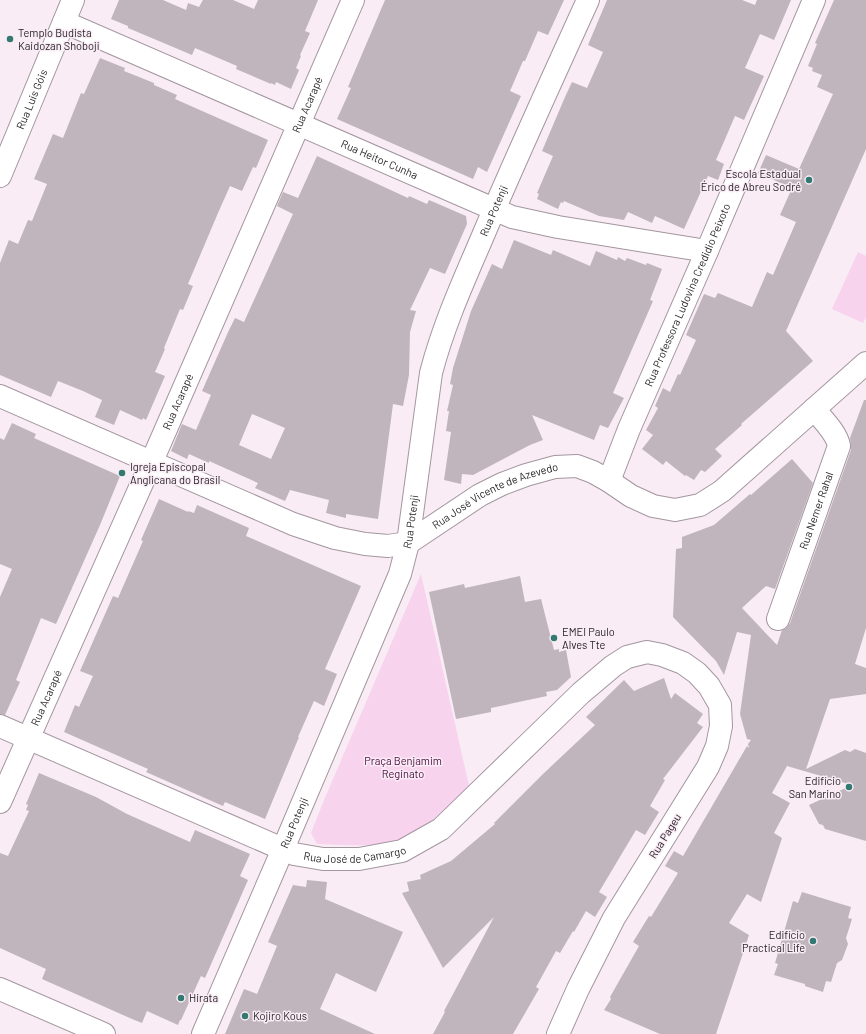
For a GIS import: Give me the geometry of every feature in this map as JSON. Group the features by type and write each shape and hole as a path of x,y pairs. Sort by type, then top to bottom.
{"street":[{"name":"Rua Luis Góis","path":"0,176 73,0"},
{"name":"Rua Acarapé","path":"0,802 354,0"},
{"name":"Rua Potenji","path":"203,1034 397,581 408,543 431,373 438,345 449,314 494,210 588,0"},
{"name":"Rua Professora Ludovina Credidio Peixoto","path":"610,481 629,428 707,251 814,0"},
{"name":"Rua Heitor Cunha","path":"64,22 512,217 558,227 707,251"},
{"name":"Rua José Vicente de Azevedo","path":"0,396 293,524 335,538 365,544 388,546 408,543 480,495 502,484 526,475 555,467 577,466 593,472 610,481 631,496 653,506 675,510 700,505 722,491 866,363"},
{"name":"Rua Nemer Rahal","path":"778,619 839,446 832,431 814,409"},
{"name":"Rua José de Camargo","path":"0,726 294,854 323,859 359,859 402,851 441,829 581,693 613,666 627,657 647,652 662,655"},
{"name":"Rua Pageu","path":"558,1034 578,989 614,918 708,767 717,746 721,726 720,705 709,686 697,673 683,663 662,655"},
{"path":"0,989 104,1034"}],"green space":[{"path":"858,252 866,256 866,317 863,323 832,309"},
{"name":"Praça Benjamim Reginato","path":"421,574 470,790 421,829 402,838 371,845 317,844 311,833"}],"building":[{"path":"119,0 163,0 186,10 188,3 199,7 203,0 233,0 254,9 258,0 318,0 305,31 310,33 300,55 301,56 296,68 299,70 291,89 276,82 275,85 271,84 236,69 237,66 195,48 192,55 128,28 128,26 111,19"},
{"path":"385,0 564,0 548,35 538,31 525,61 523,61 510,91 521,96 487,172 478,167 473,179 337,119 351,88 348,87"},
{"path":"607,0 742,0 755,5 757,0 791,0 774,40 760,34 745,68 764,76 744,120 735,116 716,160 724,164 718,180 708,176 684,229 655,216 652,223 628,212 624,220 599,216 564,201 563,203 561,202 558,209 537,199 539,194 537,193 553,156 542,151 565,97 572,82 587,88 603,52 588,45"},
{"path":"834,0 866,0 866,149 786,331 813,361 741,424 742,425 715,449 722,456 705,472 701,470 694,480 686,475 685,476 666,461 663,465 642,449 653,435 646,430 658,408 655,406 663,388 670,392 678,374 680,375 696,340 686,335 704,294 715,298 718,293 752,307 767,272 773,275 796,222 780,215 792,188 758,173 766,155 799,169 833,94 817,87 822,75 812,71 813,68 808,66 817,44 815,43"},
{"path":"100,58 125,68 124,71 154,83 154,85 177,95 175,99 268,140 256,168 253,167 242,191 230,186 218,213 188,284 193,286 183,310 180,309 155,372 165,376 146,420 143,418 142,420 120,410 114,425 95,417 102,400 83,391 58,381 51,397 0,375 0,263 9,240 18,244 28,220 32,221 47,184 34,179 53,134 63,138 81,93 84,94"},
{"path":"317,156 408,198 409,196 427,204 429,200 466,216 467,224 445,274 430,268 410,310 416,311 410,332 409,375 403,406 393,404 378,519 346,514 346,518 326,513 329,500 290,490 285,501 255,488 258,483 209,461 209,463 189,454 187,459 171,451 182,424 196,430 211,395 202,391 229,330 235,318 244,322 293,214 277,206 283,192 298,198","holes":["252,414 285,428 271,459 239,445"]},
{"path":"514,240 551,255 553,250 590,266 596,251 617,260 618,257 625,261 627,258 646,265 647,263 662,269 650,300 653,301 613,393 624,398 608,428 600,425 594,440 532,415 543,440 530,445 473,475 462,474 461,484 444,480 451,432 446,431 449,411 447,411 453,385 450,384 453,368 471,311 492,264 502,269"},
{"path":"864,400 866,400 866,628 855,664 866,668 866,694 830,699 806,769 845,750 850,752 855,749 866,753 866,841 825,829 823,825 819,824 809,805 852,785 787,766 772,793 790,803 774,833 782,838 761,902 747,894 729,923 749,935 716,1034 660,1034 604,1010 639,946 633,942 649,916 651,917 678,873 665,866 674,851 683,856 747,746 749,748 748,744 751,740 747,739 740,714 751,635 737,632 724,675 716,661 673,617 676,549 682,548 682,537 714,525 792,459 813,483 775,589 766,586 742,608 777,645 782,630 790,623 851,450 850,438"},
{"path":"12,423 36,434 34,438 120,476 56,624 41,618 16,680 20,682 5,715 0,714 0,597 12,569 0,564 0,438 4,440"},
{"path":"159,499 188,512 194,513 197,505 249,528 246,536 361,586 325,669 337,674 324,706 314,701 265,819 225,802 223,806 146,772 148,769 64,732 75,705 79,707 93,676 80,671 113,596 118,598 143,541 141,540"},
{"path":"520,576 525,602 541,599 554,650 559,649 559,652 566,650 571,677 557,690 546,692 547,696 491,708 491,712 456,719 429,592 464,584 465,588"},
{"path":"664,678 671,699 675,693 703,714 697,723 703,727 663,779 665,780 650,806 659,812 645,835 636,830 599,892 607,897 595,917 586,911 560,953 556,951 536,987 539,989 513,1034 433,1034 494,917 443,968 402,893 409,891 407,882 421,879 420,875 451,861 495,824 494,823 543,774 595,725 586,717 624,680 634,691"},
{"path":"39,773 96,797 127,814 190,842 195,830 250,854 240,876 248,880 205,978 201,976 178,1025 147,1011 142,1023 132,1019 42,979 46,969 0,948 0,853 8,856 29,811 26,810 28,805 26,804"},
{"path":"307,880 327,882 325,899 403,932 376,992 336,973 320,1009 375,1034 225,1034 244,989 257,994 277,946 268,942 293,885 306,887"},
{"name":"Edifício Practical Life","path":"802,892 851,907 848,918 852,919 846,938 848,944 842,960 837,963 831,982 826,981 823,992 805,986 805,984 774,975 778,964 775,963 793,901 798,903"}],"place":[{"name":"Templo Budista Kaidozan Shoboji","path":"10,39"},
{"name":"Escola Estadual Érico de Abreu Sodré","path":"809,180"},
{"name":"Igreja Episcopal Anglicana do Brasil","path":"122,473"},
{"name":"EMEI Paulo Alves Tte","path":"554,638"},
{"name":"Edifício San Marino","path":"849,787"},
{"name":"Edifício Practical Life","path":"813,941"},
{"name":"Hirata","path":"181,998"},
{"name":"Kojiro Kous","path":"245,1016"}]}
